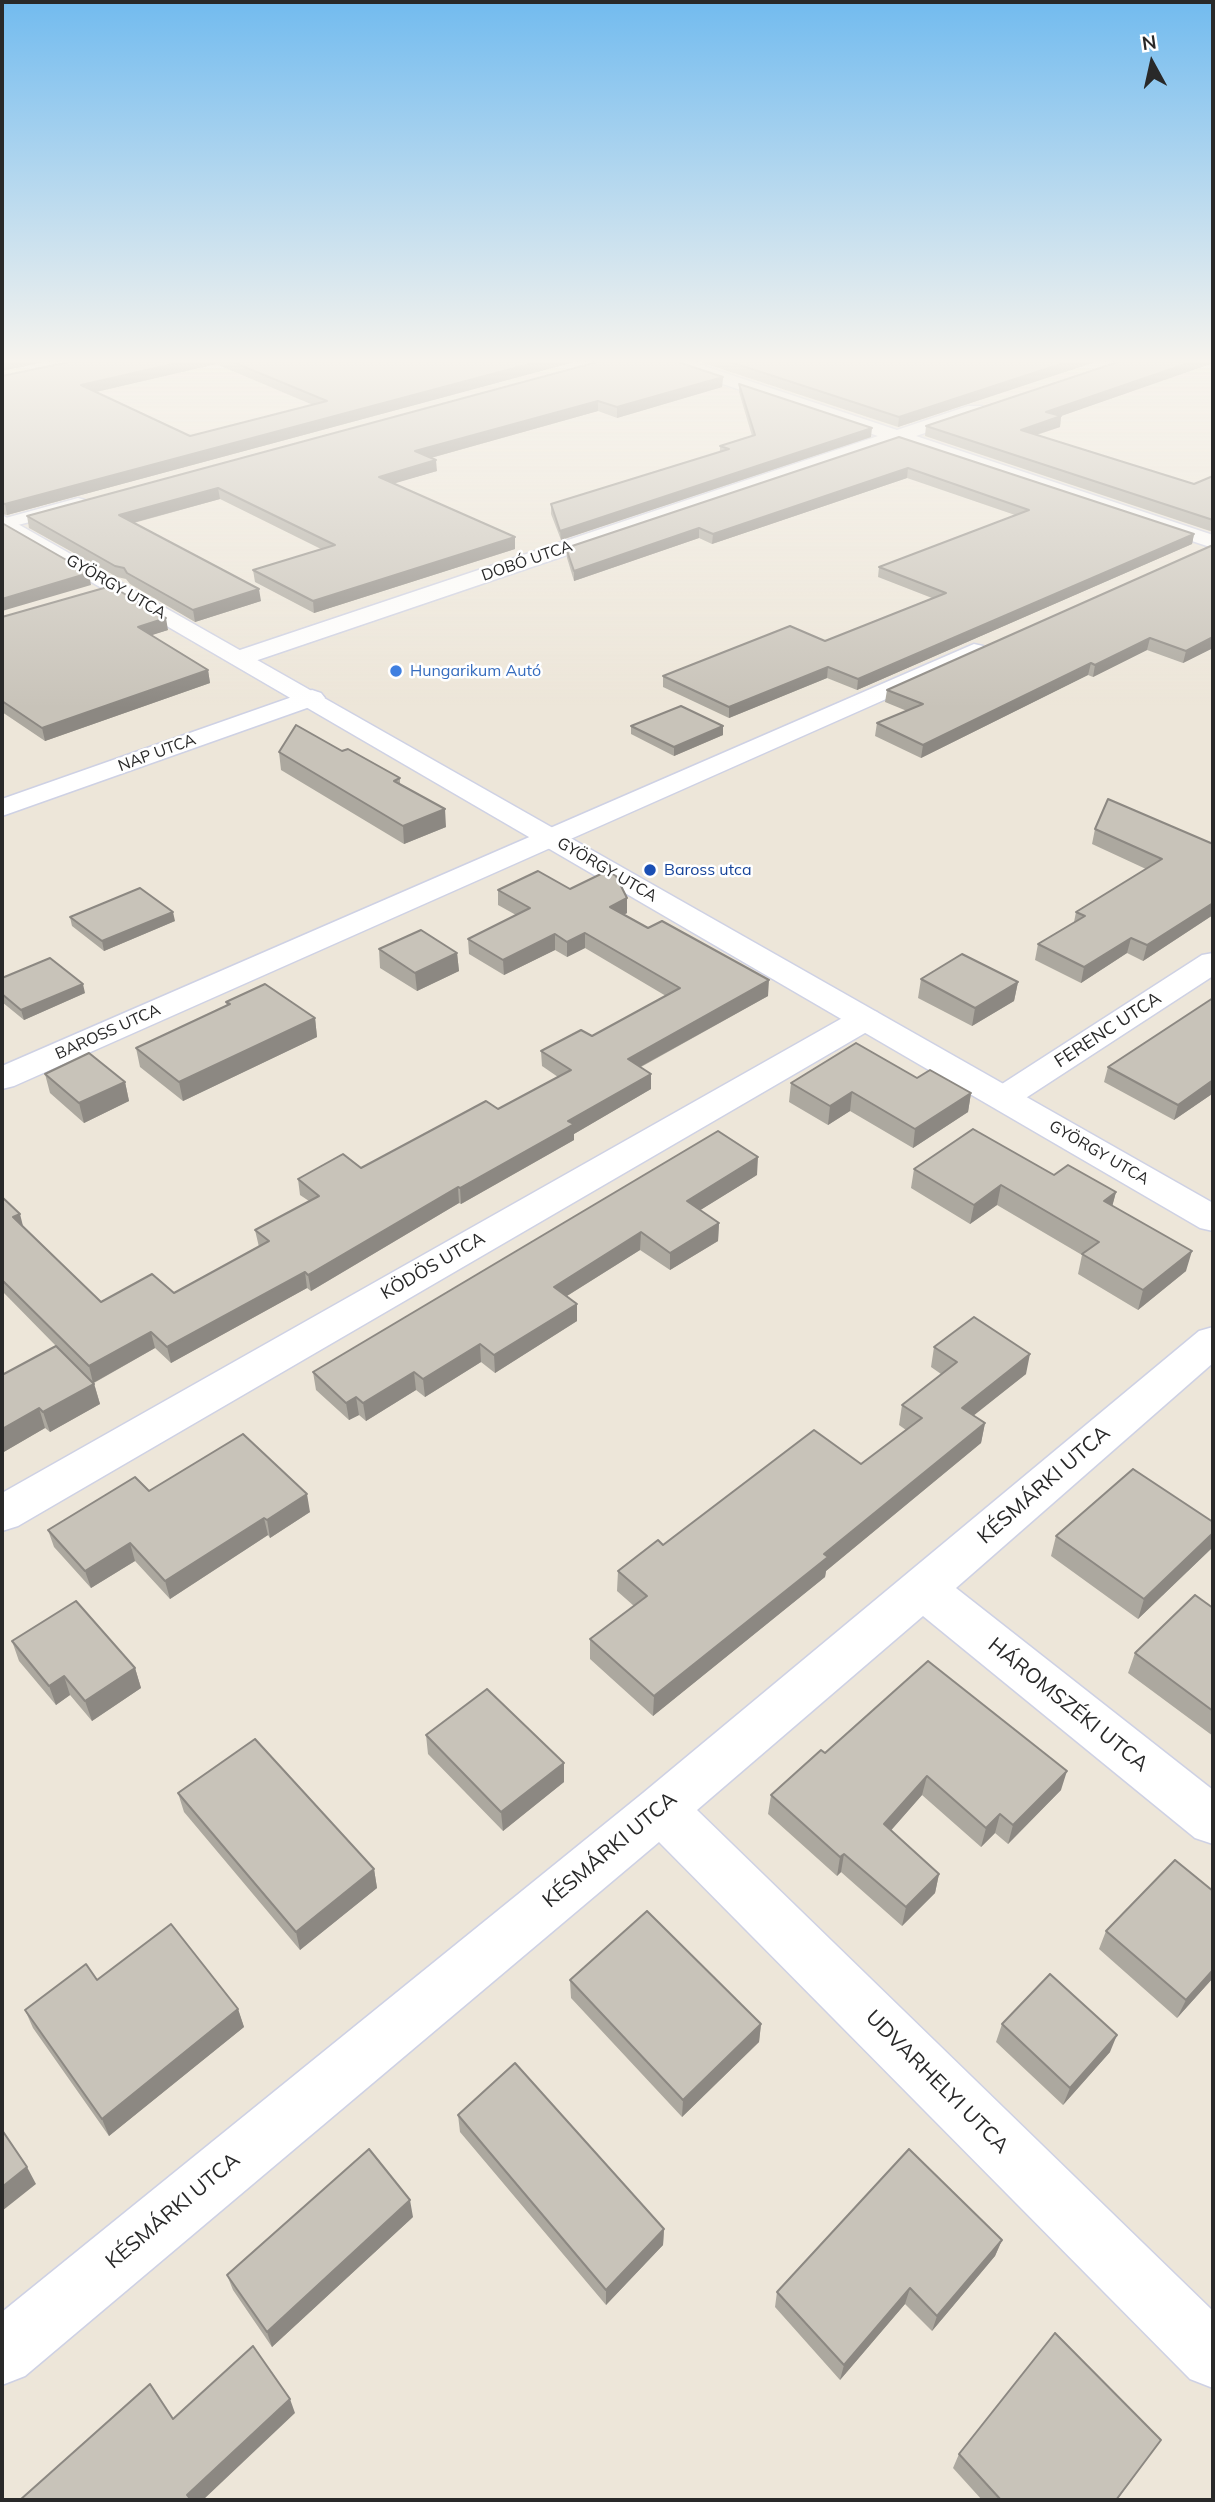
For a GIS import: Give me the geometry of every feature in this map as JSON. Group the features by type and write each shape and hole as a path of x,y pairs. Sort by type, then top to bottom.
{"street":[{"name":"DOBÓ UTCA","path":"240,657 782,475"},
{"path":"1004,475 1205,548"},
{"path":"4,523 99,498"},
{"name":"GYÖRGY UTCA","path":"4,523 104,591 240,657 1213,1219"},
{"name":"BAROSS UTCA","path":"2,1079 998,640"},
{"name":"NAP UTCA","path":"2,808 312,698"},
{"name":"FERENC UTCA","path":"1003,1098 1213,962"},
{"name":"KÖDÖS UTCA","path":"2,1514 865,1018"},
{"name":"KÉSMÁRKI UTCA","path":"2,2353 660,1809 1213,1341"},
{"name":"HÁROMSZÉKI UTCA","path":"923,1589 1213,1821"},
{"name":"UDVARHELYI UTCA","path":"660,1809 1213,2356"}],"building":[{"path":"2,475 115,475 5,504 2,503"},
{"path":"180,475 387,475 379,477 515,537 313,601 253,570 335,545 218,488 119,515 259,589 193,610 127,573 124,568 115,566 27,516"},
{"path":"646,475 730,475 560,531 551,504"},
{"path":"786,475 888,475 713,534 699,528 574,571 566,548"},
{"path":"927,475 1014,475 1194,534 858,679 828,667 729,707 663,676 790,626 825,641 946,593 879,567 1029,510"},
{"path":"1075,475 1164,475 1194,484 1213,476 1213,520"},
{"path":"2,523 89,573 2,599"},
{"path":"1213,545 1213,637 1186,651 1150,638 1095,665 1091,663 923,745 877,723 923,704 887,690"},
{"path":"111,586 166,618 138,627 208,670 42,728 2,701 2,617"},
{"path":"681,706 723,726 674,747 631,726"},
{"path":"296,725 342,751 348,749 400,778 394,781 445,809 403,826 279,752"},
{"path":"1108,799 1213,844 1213,903 1147,945 1131,938 1084,967 1038,944 1085,916 1076,912 1162,859 1095,829"},
{"path":"538,871 570,889 607,871 616,876 627,898 610,907 648,928 662,921 769,980 628,1059 651,1074 568,1121 574,1124 458,1187 308,1275 305,1272 167,1347 151,1332 89,1366 2,1280 2,1197 20,1214 13,1217 101,1302 152,1274 174,1293 269,1241 255,1230 319,1196 298,1179 343,1154 361,1168 486,1101 498,1109 571,1070 541,1051 581,1030 592,1036 680,988 585,933 567,942 555,934 503,960 468,939 530,908 498,890"},
{"path":"140,888 173,912 102,941 70,917"},
{"path":"421,930 457,953 415,973 379,949"},
{"path":"962,954 1018,982 975,1008 921,979"},
{"path":"50,958 83,984 21,1010 2,994 2,978"},
{"path":"265,984 315,1018 179,1082 136,1048 230,1004 226,1002"},
{"path":"1213,998 1213,1080 1178,1105 1108,1067"},
{"path":"856,1043 917,1078 930,1070 971,1093 915,1129 852,1092 830,1106 791,1083"},
{"path":"89,1053 125,1082 79,1103 45,1074"},
{"path":"973,1129 1054,1175 1068,1165 1116,1192 1104,1201 1192,1251 1143,1290 1082,1254 1099,1242 1001,1185 974,1205 914,1169"},
{"path":"718,1131 758,1157 687,1201 719,1223 670,1253 641,1232 554,1287 577,1304 494,1355 480,1344 423,1379 414,1372 363,1403 356,1397 346,1403 313,1372"},
{"path":"974,1317 1030,1354 962,1408 985,1423 824,1554 828,1557 654,1696 590,1639 647,1596 618,1571 658,1540 663,1545 814,1430 861,1464 922,1418 902,1405 957,1362 934,1347"},
{"path":"56,1346 94,1384 43,1412 39,1408 2,1429 2,1375"},
{"path":"243,1434 307,1494 165,1581 130,1543 85,1571 48,1530 135,1477 149,1491"},
{"path":"1133,1469 1213,1522 1213,1533 1144,1599 1056,1536"},
{"path":"1195,1595 1213,1608 1213,1711 1135,1653"},
{"path":"76,1601 135,1668 85,1701 64,1676 49,1686 12,1641"},
{"path":"928,1661 1067,1771 1013,1825 1000,1814 986,1828 927,1776 884,1824 939,1874 906,1907 844,1854 840,1857 771,1795 821,1750 825,1753"},
{"path":"487,1689 564,1763 501,1812 426,1735"},
{"path":"255,1739 374,1869 296,1932 178,1793"},
{"path":"1175,1860 1213,1891 1213,1970 1186,2000 1106,1931"},
{"path":"647,1911 761,2024 683,2100 570,1980"},
{"path":"171,1924 238,2009 102,2119 25,2010 86,1964 97,1980"},
{"path":"1050,1974 1117,2035 1070,2088 1002,2024"},
{"path":"515,2063 664,2229 606,2290 458,2115"},
{"path":"2,2130 27,2167 2,2187"},
{"path":"369,2149 410,2200 267,2332 227,2275"},
{"path":"909,2149 1002,2240 937,2316 910,2288 844,2365 777,2292"},
{"path":"1055,2333 1161,2440 1116,2500 1001,2500 959,2454"},
{"path":"253,2346 290,2399 187,2495 191,2500 20,2500 150,2384 173,2419"}],"place":[{"name":"Hungarikum Autó","path":"396,671"},
{"name":"Baross utca","path":"650,870"}]}
